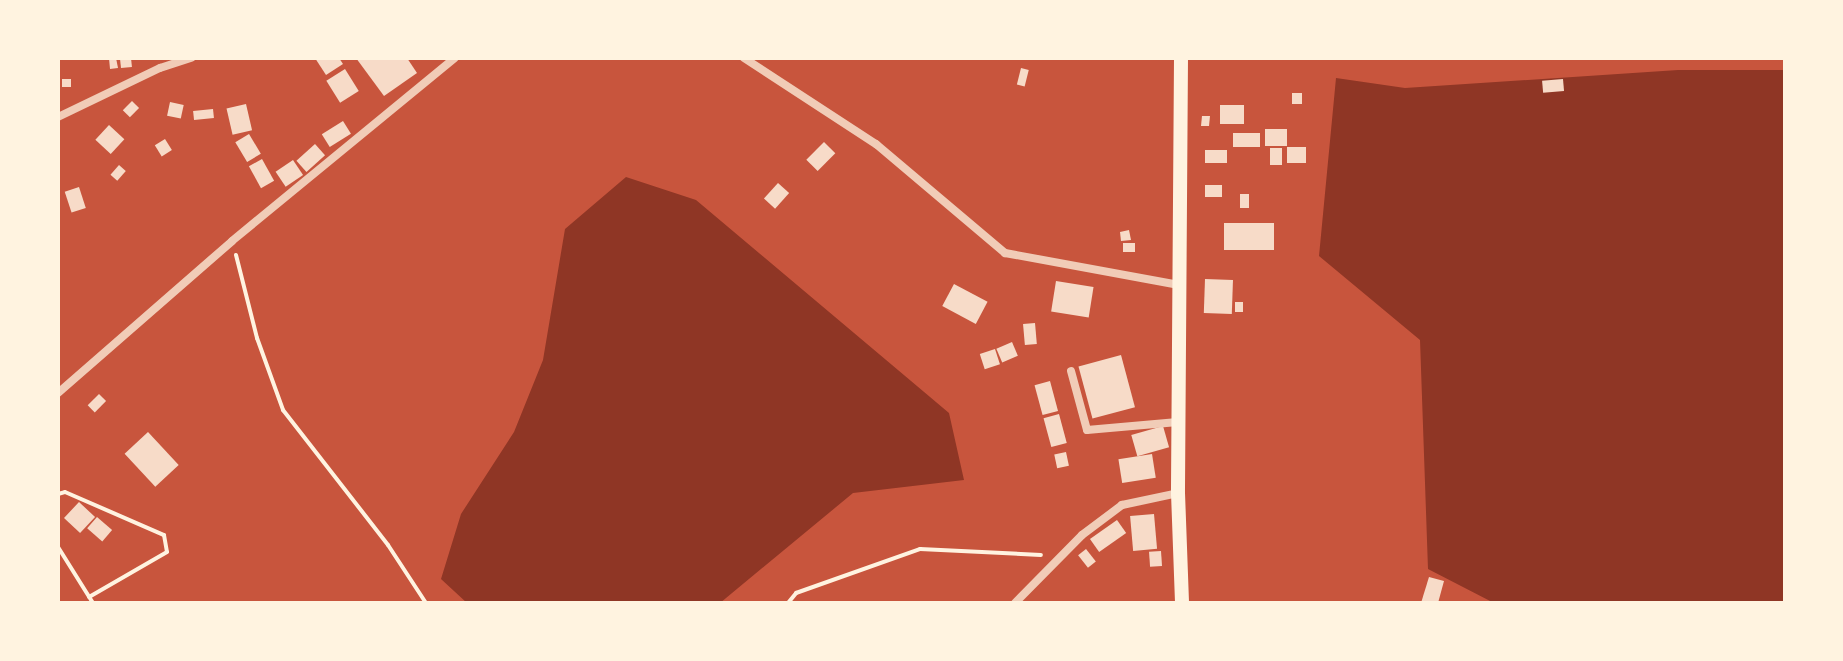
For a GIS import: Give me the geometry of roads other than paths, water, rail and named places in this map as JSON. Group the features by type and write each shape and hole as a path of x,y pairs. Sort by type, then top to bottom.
{"main road":[{"path":"1181,58 1178,493 1182,603"}],"street":[{"path":"58,117 160,68 191,58"},
{"path":"58,393 232,241 455,58"},
{"path":"744,58 876,144 1005,253 1179,285"},
{"path":"1071,371 1087,430 1178,422"},
{"path":"1015,603 1059,557 1122,505 1178,493"}]}
